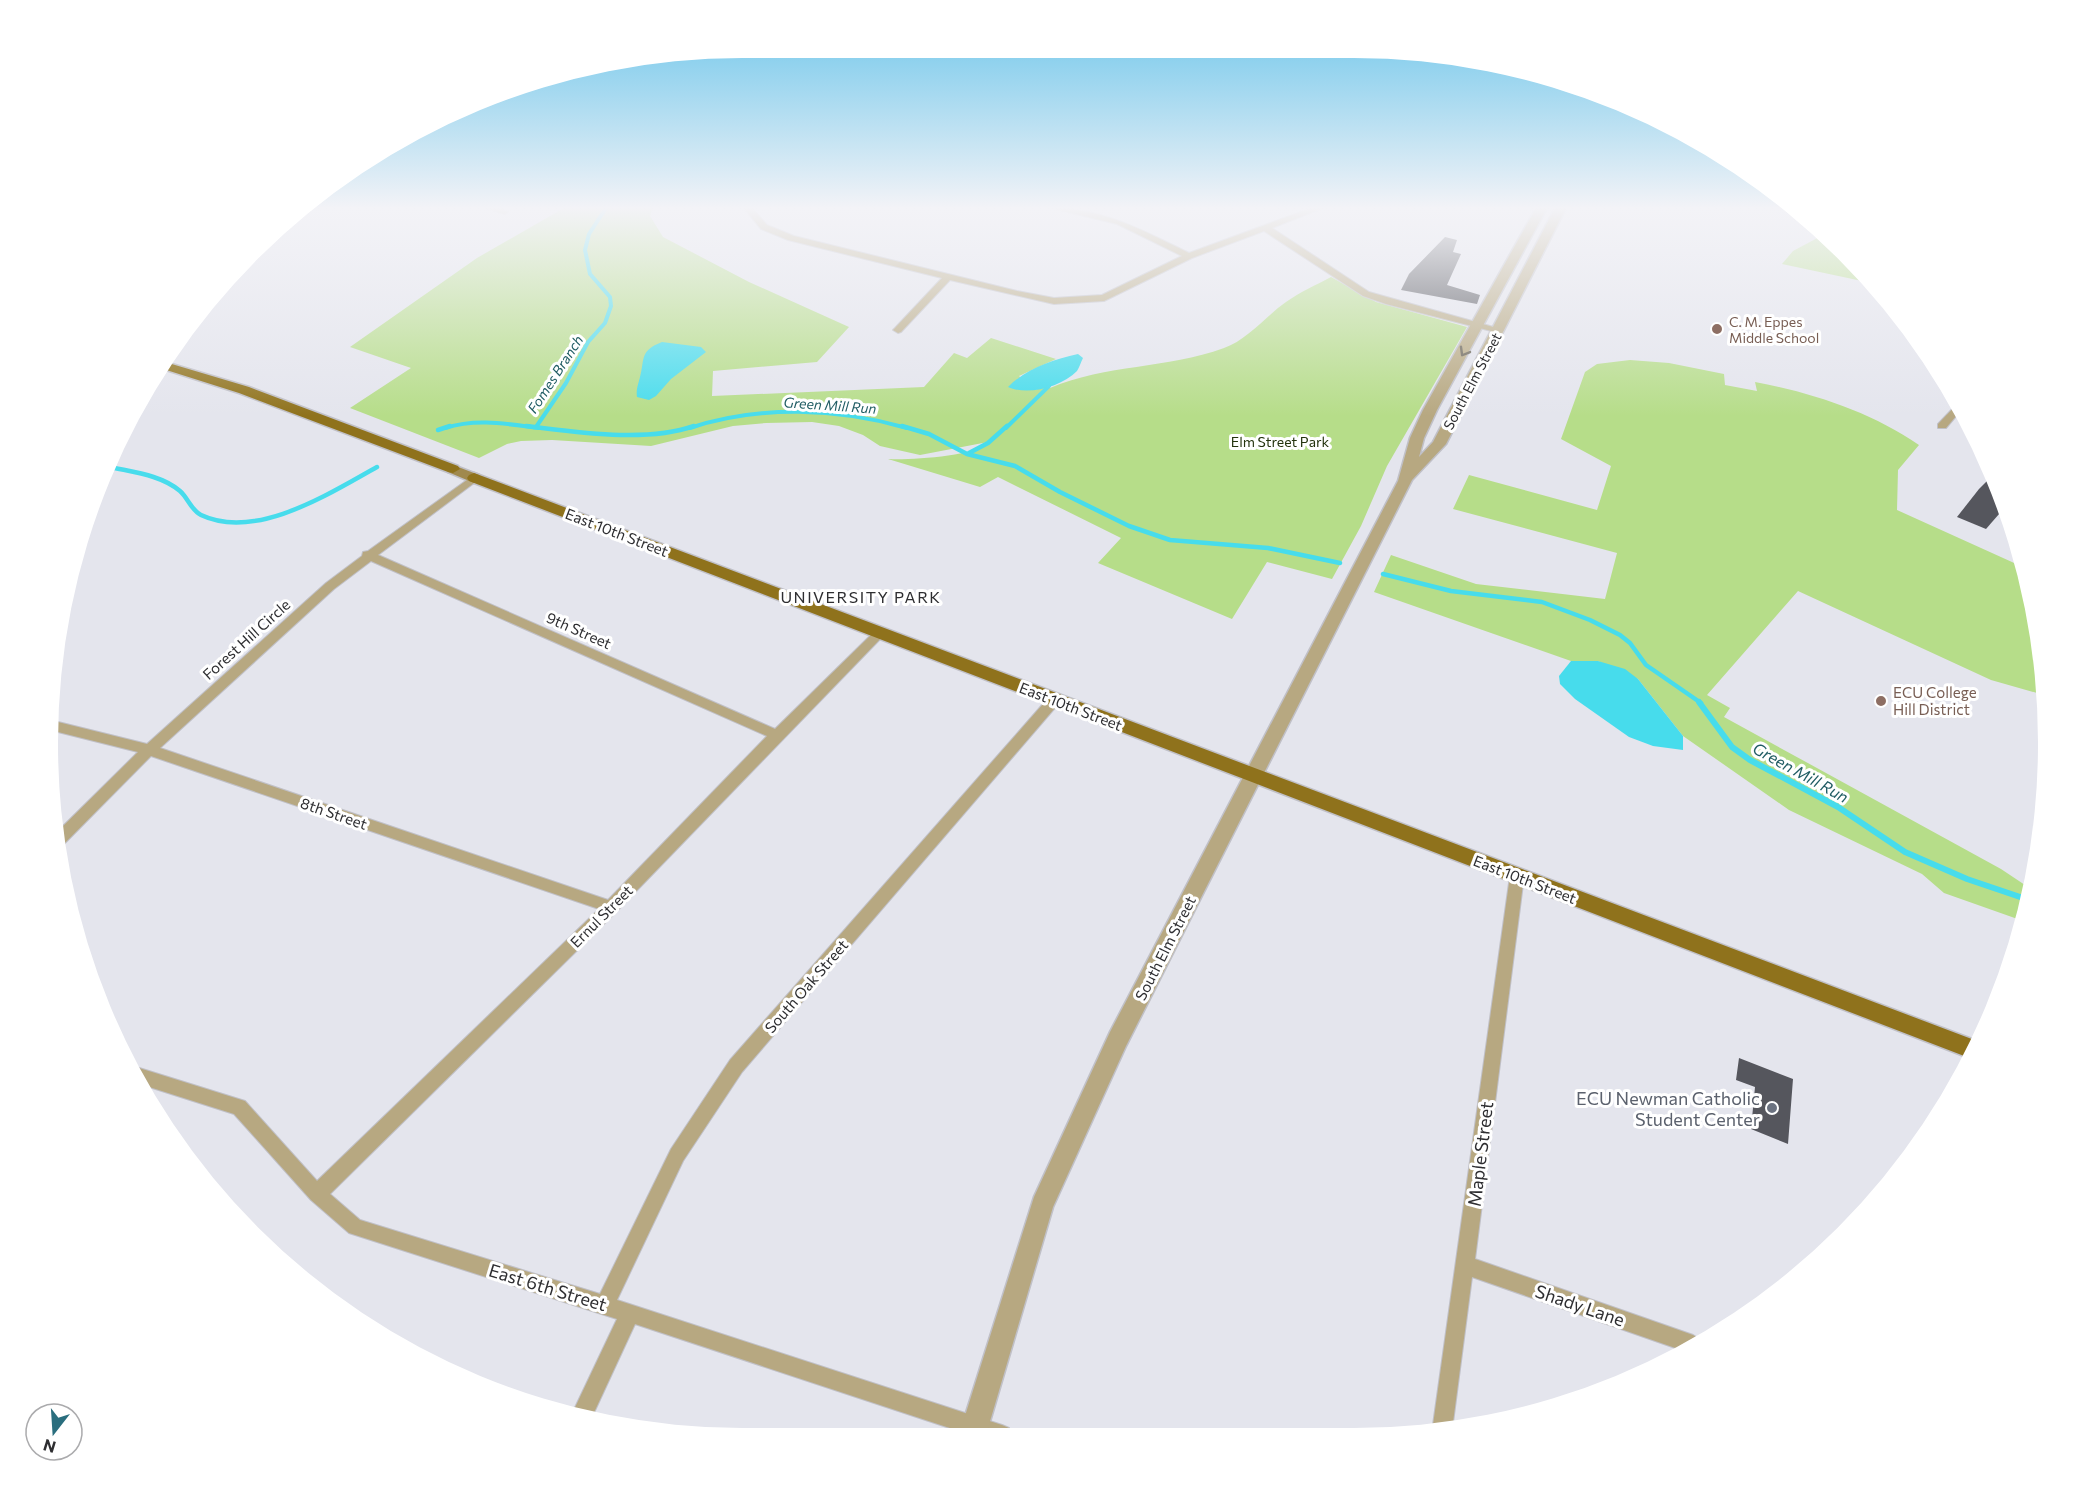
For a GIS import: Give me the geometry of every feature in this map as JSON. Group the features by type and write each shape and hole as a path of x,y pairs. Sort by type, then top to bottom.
{"main road":[{"name":"East 10th Street","path":"171,368 244,390 453,469 1055,699 1252,777 1967,1047"}],"street":[{"path":"898,330 948,277"},
{"path":"949,277 1054,301 1104,298 1147,277"},
{"path":"1341,277 1366,294 1389,302 1499,330"},
{"name":"South Elm Street","path":"974,1428 1042,1205 1118,1039 1405,481 1417,438 1430,410 1503,277"},
{"path":"1509,277 1524,281"},
{"name":"South Elm Street","path":"1405,481 1439,444 1526,277"},
{"path":"1430,410 1454,417"},
{"path":"1941,426 1953,413"},
{"path":"1417,438 1439,444"},
{"name":"Forest Hill Circle","path":"64,835 149,750 330,586 368,555 474,478"},
{"name":"9th Street","path":"368,555 777,735"},
{"name":"Ernul Street","path":"317,1194 611,907 777,735 880,633"},
{"name":"South Oak Street","path":"605,1305 677,1155 736,1066 1055,699"},
{"name":"8th Street","path":"59,727 149,750 611,907"},
{"name":"Maple Street","path":"1443,1422 1517,876"},
{"name":"East 6th Street","path":"146,1078 239,1107 317,1194 355,1227 630,1313 964,1428"},
{"name":"Shady Lane","path":"1466,1265 1685,1342"},
{"path":"585,1408 630,1313"}],"green space":[{"name":"Elm Street Park","path":"449,277 740,277 849,327 817,362 713,371 712,396 924,387 954,353 967,358 991,338 1056,359 1019,376 1034,390 1049,386 1050,388 1071,380 1115,370 1180,360 1224,348 1248,334 1291,298 1330,277 1376,302 1467,327 1387,466 1361,526 1332,579 1267,562 1232,619 1098,563 1121,538 998,477 980,487 888,459 956,454 981,447 988,442 920,455 880,446 863,435 839,426 812,422 766,423 733,426 651,446 552,440 521,441 507,444 479,458 350,408 411,368 350,347"},
{"path":"1630,360 1669,363 1724,374 1725,385 1757,391 1755,382 1820,398 1861,413 1901,433 1919,445 1898,470 1897,510 2014,563 2033,654 2037,693 1991,680 1798,591 1707,695 1730,708 1724,717 2001,869 2023,884 2015,918 1944,893 1922,874 1789,810 1683,736 1638,679 1598,661 1571,661 1374,592 1391,555 1476,584 1605,599 1617,553 1453,509 1469,475 1597,510 1611,466 1561,439 1585,372 1597,364"}],"water":[{"path":"662,342 701,347 706,352 671,379 656,396 649,400 637,397 644,356 655,345"},
{"path":"1078,354 1083,358 1078,370 1062,382 1025,391 1008,387 1015,380 1040,366"},
{"path":"1571,661 1598,661 1625,669 1638,679 1683,736 1683,750 1653,746 1629,737 1575,699 1560,684 1559,676"}],"building":[{"path":"1407,277 1450,277 1447,285 1480,295 1477,304 1401,290"},
{"path":"1986,482 1999,514 1986,529 1957,517"},
{"name":"ECU Newman Catholic Student Center","path":"1739,1058 1793,1079 1788,1144 1751,1129 1755,1087 1736,1080"}],"waterway":[{"name":"Fomes Branch","path":"536,427 566,383 588,342 605,323 611,306 610,297 593,277"},
{"path":"1006,428 1049,386"},
{"name":"Green Mill Run","path":"690,428 743,415 798,412 854,416 907,428"},
{"name":"Green Mill Run","path":"445,428 469,423 539,428"},
{"name":"Green Mill Run","path":"438,430 450,426"},
{"name":"Green Mill Run","path":"526,426 611,435 654,434 694,426"},
{"name":"Green Mill Run","path":"902,426 929,434 967,454 1015,466 1060,492 1129,526 1170,540 1268,548 1340,563"},
{"path":"969,453 988,443 1007,426"},
{"name":"Green Mill Run","path":"117,468 144,474 172,485 201,515 222,521 245,522 268,518 292,510 377,467"},
{"name":"Green Mill Run","path":"1383,574 1451,591 1542,602 1590,620 1620,635 1630,643 1646,665 1701,703"},
{"name":"Green Mill Run","path":"1699,702 1732,747 1750,760 1838,807 1905,852 1967,879 2020,897"}],"place":[{"name":"C. M. Eppes Middle School","path":"1717,329"},
{"name":"ECU College Hill District","path":"1881,701"},
{"name":"ECU Newman Catholic Student Center","path":"1772,1108"}],"district":[{"name":"UNIVERSITY PARK","path":"861,596"}]}
